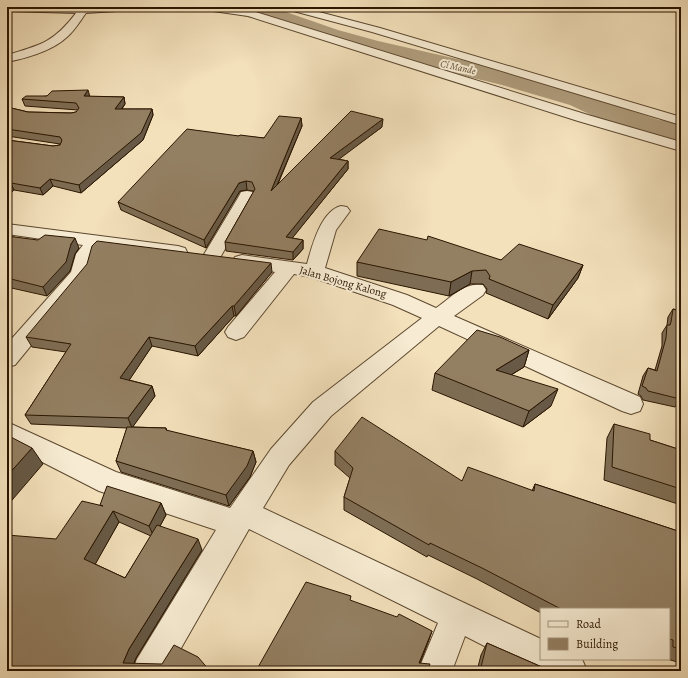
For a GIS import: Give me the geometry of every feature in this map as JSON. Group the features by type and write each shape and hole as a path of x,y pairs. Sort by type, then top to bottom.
{"street":[{"path":"7,8 131,7"},
{"path":"206,7 249,13 582,118 681,147"},
{"path":"289,7 376,30 681,122"},
{"path":"7,59 44,47 57,40 65,33 84,8"},
{"path":"212,256 248,196"},
{"path":"314,271 327,229 341,211"},
{"name":"Jalan Bojong Kalong","path":"7,229 97,240 314,271 400,300 632,404"},
{"path":"7,359 80,273 85,254 97,240"},
{"path":"236,332 289,267"},
{"path":"149,671 240,518 280,457 322,409 437,317 476,290"},
{"path":"7,432 109,482 240,518 457,615 540,656"},
{"path":"435,671 457,615"},
{"path":"547,660 570,671"}],"building":[{"path":"88,90 84,96 124,97 115,109 152,109 141,133 79,185 50,179 40,188 11,183 7,186 7,140 53,146 60,145 62,140 60,137 7,129 7,107 28,112 76,112 79,108 76,103 22,99 26,96 47,96 52,91"},
{"path":"351,111 383,119 330,158 348,161 286,237 303,240 293,252 225,242 255,189 252,182 246,181 239,183 204,240 118,202 187,129 264,138 279,116 301,118 271,191"},
{"path":"379,229 427,240 428,236 501,260 519,244 583,265 553,305 489,279 490,276 486,270 472,271 451,282 357,262"},
{"path":"45,235 75,238 71,244 66,262 43,287 7,278 7,236 38,240"},
{"path":"97,241 271,263 234,306 232,306 195,346 149,337 120,378 152,386 128,418 25,415 71,344 26,337 87,264 92,246"},
{"path":"673,309 681,311 681,368 678,367 680,399 648,391 642,386 648,368 657,371 666,338 667,325 670,325"},
{"path":"477,330 500,337 529,350 496,370 558,389 529,411 435,373"},
{"path":"362,417 462,481 468,467 534,491 535,484 681,532 681,649 673,647 673,640 670,639 670,608 559,608 482,568 430,543 429,545 344,497 353,468 335,451"},
{"path":"614,424 650,434 650,440 681,450 681,489 612,467"},
{"path":"127,427 166,428 166,430 253,451 247,466 226,495 116,461"},
{"path":"7,435 32,448 7,476"},
{"path":"107,486 161,503 149,526 113,511 84,559 125,578 157,525 198,539 129,649 123,663 162,664 174,645 198,657 210,671 7,671 7,535 56,539 82,501 103,506 100,505"},
{"path":"306,582 351,596 350,600 397,617 399,614 432,631 419,663 430,664 427,671 261,671 257,669"},
{"path":"487,643 551,671 480,671"}],"waterway":[{"name":"Ci Mande","path":"232,7 278,17 330,35 374,47 510,79 580,99 615,115 655,129 681,132"}]}
